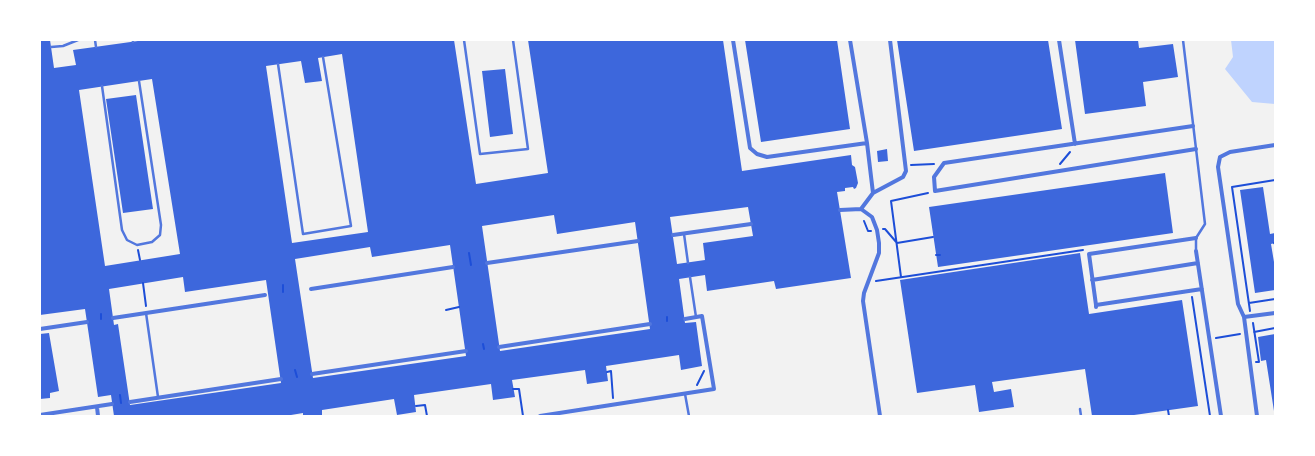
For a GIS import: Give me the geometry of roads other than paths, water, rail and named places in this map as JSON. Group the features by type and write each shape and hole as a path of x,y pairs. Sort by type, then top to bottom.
{"street":[{"path":"734,40 750,148 757,154 767,157 867,143"},
{"path":"850,40 867,143 873,193"},
{"path":"861,209 873,193 902,177 906,171 890,40"},
{"path":"1059,40 1075,144"},
{"path":"1193,126 944,163 934,177 936,191 1196,149"},
{"path":"1257,416 1244,317 1238,304 1218,167 1220,157 1230,152 1275,145"},
{"path":"840,210 861,209 872,217 877,230 879,253 864,293 865,312 880,416"},
{"path":"673,236 751,224"},
{"path":"1196,238 1089,254 1092,280 1096,306 1202,289"},
{"path":"487,263 638,240"},
{"path":"1196,251 1221,416"},
{"path":"1092,280 1198,264"},
{"path":"311,288 453,267"},
{"path":"113,318 265,295"},
{"path":"1244,317 1275,313"},
{"path":"540,416 714,389 702,316 685,319"},
{"path":"40,329 87,322"},
{"path":"499,347 650,324"},
{"path":"312,374 466,352"},
{"path":"130,402 281,379"},
{"path":"40,415 112,404"},
{"path":"97,407 98,416"}],"lane":[{"path":"51,48 63,46 78,40"},
{"path":"95,40 96,47"},
{"path":"464,40 480,154 528,149 513,40"},
{"path":"1183,40 1205,224 1196,238 1196,251"},
{"path":"278,64 303,234 351,226 323,57"},
{"path":"102,86 122,230 127,240 137,244 152,242 160,235 161,225 139,81"},
{"path":"684,234 688,263"},
{"path":"690,277 696,317"},
{"path":"146,313 158,397"},
{"path":"685,393 689,416"},
{"path":"1080,409 1081,416"}],"water":[{"path":"1231,40 1275,40 1275,104 1252,102 1225,69 1233,57"}]}
